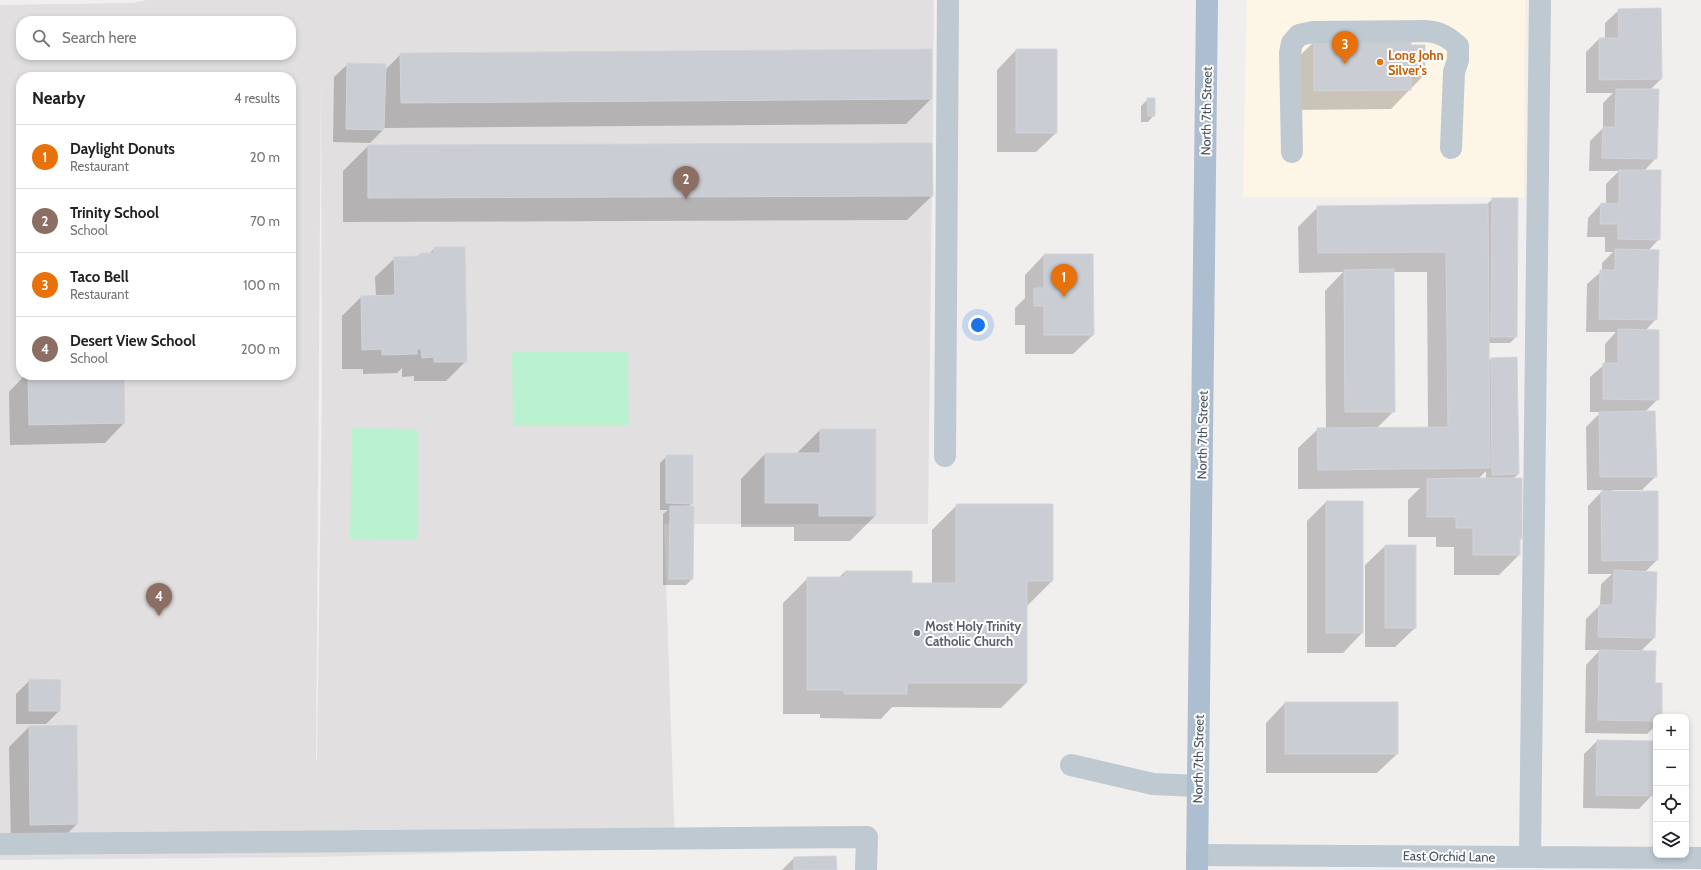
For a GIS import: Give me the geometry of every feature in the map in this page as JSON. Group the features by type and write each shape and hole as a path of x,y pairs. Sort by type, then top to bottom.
{"main road":[{"name":"North 7th Street","path":"1197,862 1207,0"}],"street":[{"path":"945,456 948,0"},
{"path":"1530,858 1540,0"},
{"path":"1292,152 1290,53 1292,43 1299,35 1313,32 1437,32 1458,46 1458,60 1454,72 1451,148"},
{"path":"1070,765 1153,784 1198,786"},
{"path":"0,844 867,838 866,870"},
{"name":"East Orchid Lane","path":"1197,862 1473,864 1530,858 1701,858"}],"shaded area":[{"path":"147,0 934,0 928,524 664,524 675,847 316,857 0,860 0,5 133,3","holes":["321,74 322,394 316,760"]},
{"path":"1247,0 1525,0 1524,197 1243,197"}],"green space":[{"path":"512,352 628,352 629,425 513,426"},
{"path":"352,428 418,429 417,540 350,539"}],"building":[{"path":"1661,8 1662,79 1599,80 1599,38 1619,38 1618,9"},
{"path":"1411,39 1411,45 1425,45 1425,75 1411,75 1411,90 1314,91 1314,40"},
{"path":"932,49 932,99 401,103 400,53"},
{"path":"1016,49 1057,49 1057,133 1016,133"},
{"path":"347,63 386,64 384,130 346,129"},
{"path":"1616,89 1659,89 1657,159 1602,158 1603,127 1615,127"},
{"path":"1147,98 1155,98 1155,116 1148,116"},
{"path":"932,143 933,196 368,198 368,145"},
{"path":"1619,170 1661,170 1660,240 1618,239 1618,224 1600,224 1601,203 1619,204"},
{"path":"1492,198 1518,198 1517,337 1491,337"},
{"path":"1488,204 1490,468 1318,470 1317,428 1448,427 1446,252 1318,253 1317,206"},
{"path":"434,247 465,247 467,362 434,362 434,357 422,358 421,349 417,349 417,354 382,355 382,349 362,350 361,296 395,295 394,257 420,256 420,253 434,253"},
{"path":"1615,249 1659,250 1657,320 1599,319 1600,270 1615,270"},
{"path":"1044,254 1093,254 1094,335 1044,335 1044,306 1034,306 1034,288 1044,288"},
{"path":"1394,269 1395,412 1345,412 1344,270"},
{"path":"1618,329 1659,330 1659,400 1603,399 1603,363 1618,363"},
{"path":"1517,357 1519,474 1492,475 1491,358"},
{"path":"28,380 124,380 125,423 29,425"},
{"path":"1655,411 1657,477 1600,477 1599,412"},
{"path":"820,429 876,429 876,516 819,516 819,503 765,503 765,453 820,453"},
{"path":"666,455 693,455 693,504 666,503"},
{"path":"1522,478 1522,539 1520,539 1520,555 1473,555 1473,528 1456,528 1456,517 1427,517 1427,479"},
{"path":"1601,491 1658,491 1658,560 1602,561"},
{"path":"1326,501 1363,501 1363,633 1326,633"},
{"name":"Most Holy Trinity Catholic Church","path":"956,504 1053,504 1053,581 1027,581 1027,683 907,683 907,694 844,694 844,690 807,690 807,577 845,577 845,571 912,571 912,583 956,583"},
{"path":"670,506 694,506 693,579 669,579"},
{"path":"1385,545 1416,545 1416,628 1385,628"},
{"path":"1614,570 1657,572 1655,638 1598,637 1599,605 1613,605"},
{"path":"1599,650 1656,651 1655,683 1662,683 1662,714 1653,714 1653,721 1598,720"},
{"path":"29,679 61,680 60,711 29,711"},
{"path":"1285,702 1398,702 1398,754 1285,754"},
{"path":"77,725 78,824 30,825 29,726"},
{"path":"1597,740 1653,741 1653,796 1596,795"},
{"path":"836,856 837,870 794,870 794,857"}],"place":[{"name":"Long John Silver's","path":"1380,62"},
{"name":"Taco Bell","path":"1345,64"},
{"name":"Trinity School","path":"686,199"},
{"name":"Daylight Donuts","path":"1064,297"},
{"name":"Desert View School","path":"159,616"},
{"name":"Most Holy Trinity Catholic Church","path":"917,633"}]}
